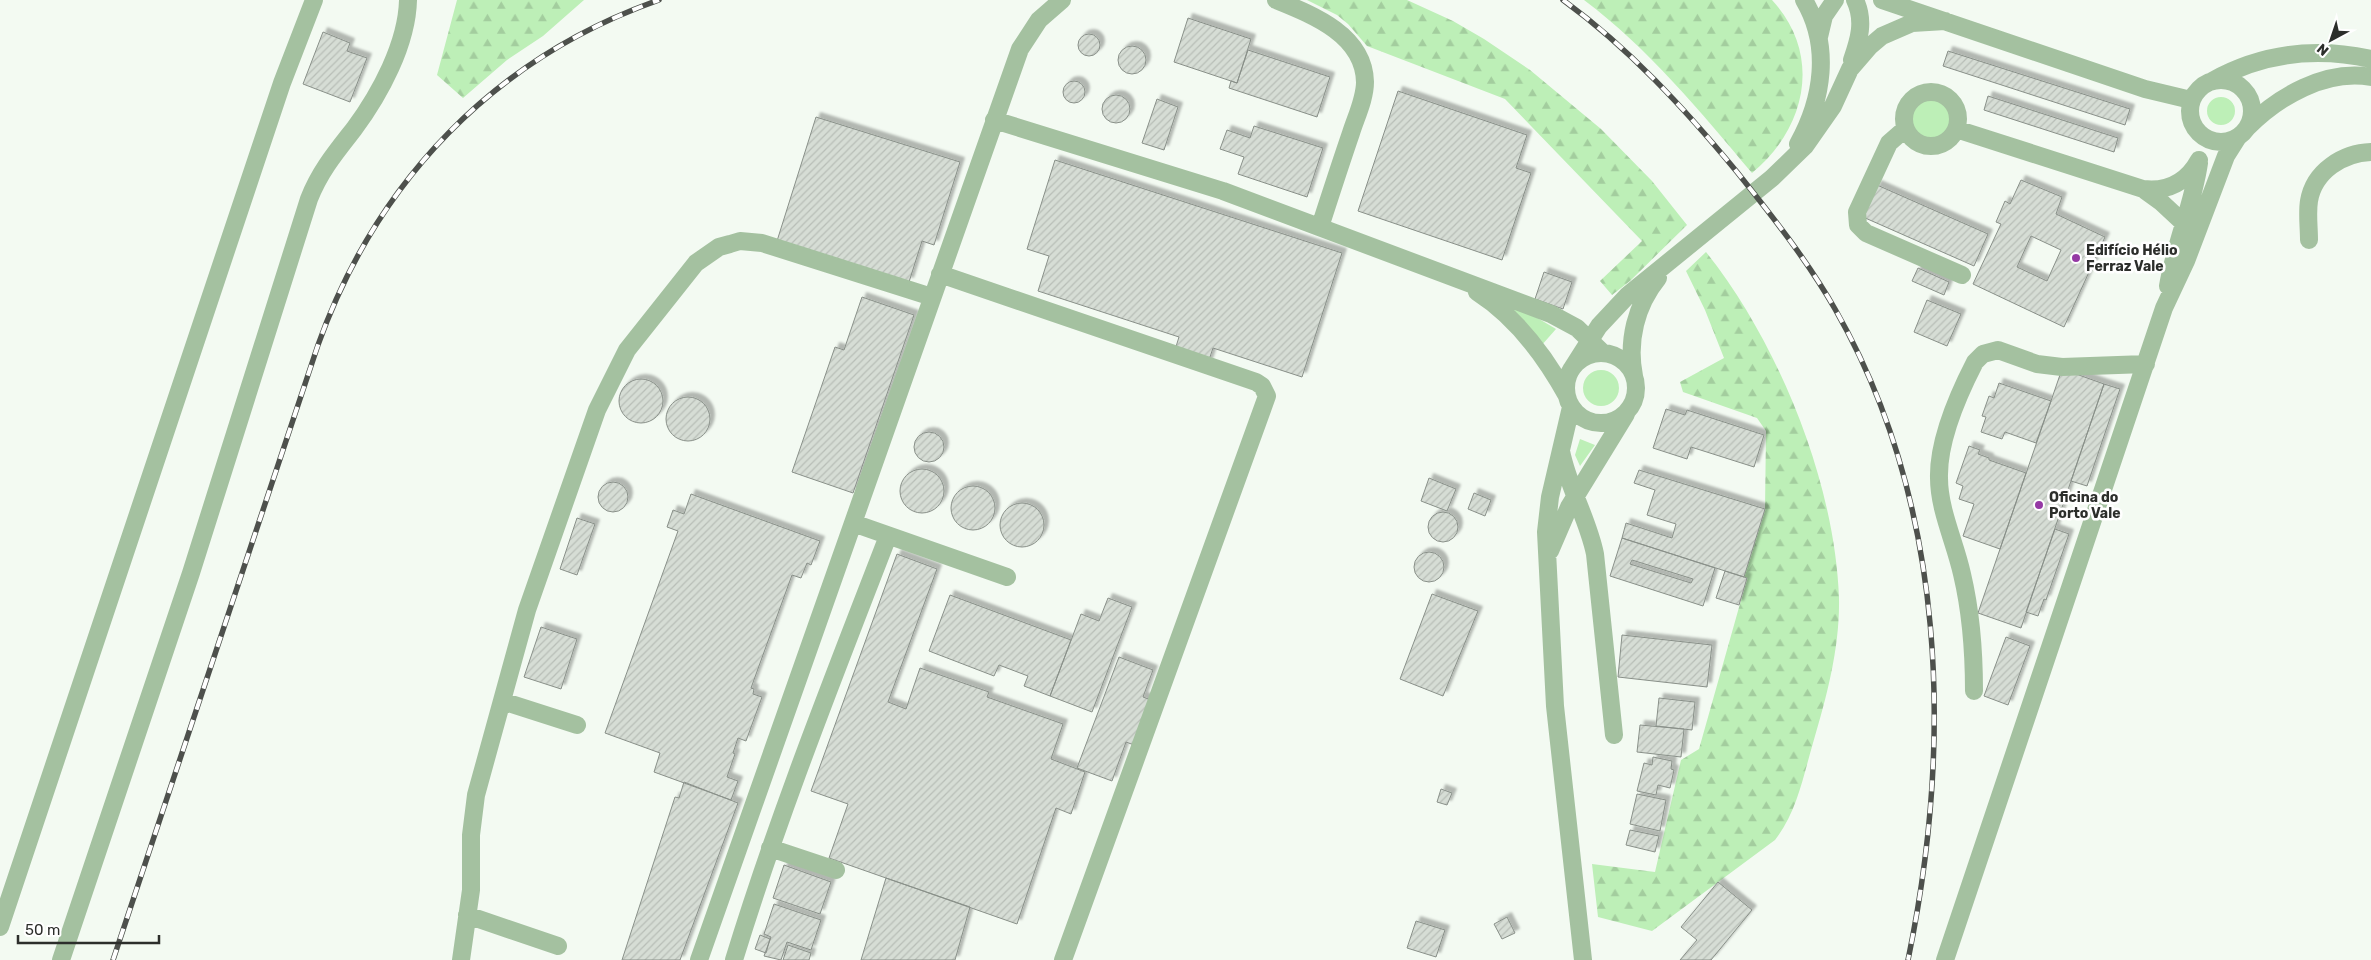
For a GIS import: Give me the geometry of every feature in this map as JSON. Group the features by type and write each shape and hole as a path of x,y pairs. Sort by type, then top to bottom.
{"street":[{"path":"0,927 282,83 314,0"},
{"path":"60,960 191,573 309,199 324,168 361,119 393,63 405,27 408,0"},
{"path":"700,960 1020,49 1028,34 1039,20 1062,0"},
{"path":"1276,0 1340,32 1355,48 1364,70 1363,95 1320,227"},
{"path":"1804,0 1819,37"},
{"path":"1772,178 1795,149 1811,115 1821,65 1819,37 1824,16 1834,0"},
{"path":"1845,80 1860,32 1860,14 1856,0"},
{"path":"1882,0 2145,88 2191,100"},
{"path":"1583,960 1554,698 1547,514 1570,402 1566,388 1571,370 1590,339 1628,295 1772,178 1805,146 1820,127 1857,59 1882,36 1912,23 1945,21"},
{"path":"2191,226 2199,160 2197,131 2190,113 2191,100 2198,89 2239,67 2287,54 2321,52 2371,59"},
{"path":"1945,960 2146,364 2164,308 2173,256 2191,226 2226,156 2243,132 2271,106 2299,90 2332,79 2371,77"},
{"path":"2197,131 2213,141 2226,141 2243,132 2252,108 2245,91 2228,80 2209,82"},
{"path":"1933,92 1946,96 1955,106 1958,119 1956,128 1945,142 1926,146 1913,140 1905,129 1904,115 1909,103 1919,94 1933,92"},
{"path":"994,120 1178,176 1552,314 1577,328 1603,354 1621,360 1628,366 1636,384"},
{"path":"1956,128 2143,189 2191,226"},
{"path":"1905,129 1893,138 1886,149 1857,212 1858,225 1866,233 1962,276"},
{"path":"2309,240 2309,202 2321,176 2343,158 2371,152"},
{"path":"2143,189 2171,187 2188,176 2199,160"},
{"path":"461,960 471,890 471,834 476,795 530,601 606,388 638,334 696,263 719,247 740,241 762,242 932,297"},
{"path":"1548,558 1557,532 1576,495 1628,410 1636,393 1632,347 1639,311 1653,284 1678,255"},
{"path":"940,274 1256,382 1262,386 1267,396 1063,960"},
{"path":"1460,280 1480,294 1518,327 1546,362 1570,402 1585,420 1604,423 1622,417 1628,410"},
{"path":"1974,691 1973,651 1968,602 1956,548 1943,507 1939,478 1944,436 1975,362 1983,354 1998,350 2037,364 2062,367 2146,364"},
{"path":"1571,370 1585,358 1603,354"},
{"path":"1561,451 1590,531 1595,554 1614,735"},
{"path":"853,523 1006,577"},
{"path":"734,960 770,848 808,743 888,536"},
{"path":"502,701 578,725"},
{"path":"770,848 836,870"},
{"path":"467,915 558,946"}],"green space":[{"path":"457,0 584,0 543,36 507,60 463,98 437,75"},
{"path":"1307,0 1407,0 1453,21 1484,39 1530,70 1601,129 1652,181 1687,225 1630,281 1612,295 1600,281 1642,241 1505,99 1367,46 1348,24 1337,15"},
{"path":"1584,0 1772,0 1788,21 1798,44 1802,67 1801,91 1796,113 1785,135 1770,155 1752,173 1693,104 1652,60 1608,19"},
{"path":"2221,97 2231,101 2235,111 2231,121 2221,125 2211,121 2207,111 2211,101"},
{"path":"1927,99 1935,99 1942,102 1948,108 1951,119 1948,130 1942,136 1935,139 1927,139 1920,136 1914,130 1911,123 1911,115 1914,108 1920,102"},
{"path":"1706,252 1732,288 1757,328 1779,370 1798,415 1814,461 1827,508 1835,554 1839,616 1835,653 1828,689 1798,794 1783,829 1775,840 1652,931 1598,917 1592,864 1655,872 1681,760 1699,749 1747,579 1744,577 1765,509 1766,431 1757,418 1683,392 1680,382 1724,358 1705,310 1686,271"},
{"path":"1514,304 1556,329 1541,346 1510,308"},
{"path":"1601,370 1613,376 1619,388 1613,400 1601,406 1589,400 1583,388 1589,376"},
{"path":"1580,439 1595,445 1580,466 1575,455"}],"building":[{"path":"1188,18 1251,39 1237,83 1174,62"},
{"path":"323,32 350,43 347,51 367,58 350,102 303,84"},
{"path":"1089,34 1097,37 1100,45 1097,53 1089,56 1081,53 1078,45 1081,37"},
{"path":"1132,46 1142,50 1146,60 1142,70 1132,74 1122,70 1118,60 1122,50"},
{"path":"1248,50 1330,77 1317,117 1229,88 1231,81 1237,83"},
{"path":"1948,51 2130,109 2125,125 1943,66"},
{"path":"1074,81 1082,84 1085,92 1082,100 1074,103 1066,100 1063,92 1066,84"},
{"path":"1398,91 1527,135 1516,168 1531,173 1502,260 1358,211"},
{"path":"1116,95 1126,99 1130,109 1126,119 1116,123 1106,119 1102,109 1106,99"},
{"path":"1988,96 2118,138 2114,152 1984,110"},
{"path":"1157,99 1178,107 1164,150 1142,143"},
{"path":"816,117 960,162 934,245 922,241 909,282 777,241"},
{"path":"1254,126 1323,148 1307,197 1238,174 1244,157 1220,149 1227,130 1250,138"},
{"path":"1055,160 1342,253 1302,377 1213,348 1208,363 1174,353 1179,337 1038,291 1049,256 1027,249"},
{"name":"Edifício Hélio Ferraz Vale","path":"2021,180 2062,197 2056,214 2105,237 2064,327 1973,284 2001,224 1996,222 2005,201 2010,204","holes":["2031,236 2061,250 2047,281 2017,267"]},
{"path":"1877,185 1988,234 1974,266 1863,217"},
{"path":"1918,268 1949,282 1944,295 1912,281"},
{"path":"1544,272 1572,282 1563,309 1535,299"},
{"path":"862,297 914,315 853,493 792,472 835,347 844,350"},
{"path":"1927,300 1961,314 1947,346 1914,332"},
{"name":"Oficina do Porto Vale","path":"2062,369 2104,384 2021,628 1978,613"},
{"path":"645,379 657,385 662,392 662,410 657,417 650,422 637,423 625,417 620,410 619,397 625,385 632,380"},
{"path":"1999,383 2051,401 2036,443 2005,432 2002,439 1981,432 1986,417 1982,416 1989,396 1994,398"},
{"path":"2104,384 2120,389 2087,486 2071,481"},
{"path":"692,397 704,403 709,410 709,428 704,435 697,440 684,441 672,435 667,428 666,415 672,403 679,398"},
{"path":"1666,409 1685,415 1687,410 1764,435 1754,467 1691,447 1687,459 1653,448"},
{"path":"929,432 940,436 944,447 940,458 929,462 918,458 914,447 918,436"},
{"path":"1969,446 1980,450 1978,454 1989,458 1989,460 2026,473 2000,549 1963,536 1974,504 1959,499 1963,486 1956,483"},
{"path":"926,469 938,475 943,482 943,500 938,507 931,512 918,513 906,507 901,500 900,487 906,475 913,470"},
{"path":"1639,470 1765,509 1744,577 1622,538 1626,523 1672,538 1676,524 1647,515 1655,490 1634,483"},
{"path":"1429,478 1456,489 1447,511 1421,501"},
{"path":"613,482 624,486 628,497 624,508 613,512 602,508 598,497 602,486"},
{"path":"969,486 977,486 989,492 995,508 989,524 977,530 969,530 957,524 951,512 951,504 957,492"},
{"path":"1474,493 1491,500 1485,516 1468,509"},
{"path":"691,494 820,541 811,565 807,563 801,578 792,575 751,688 754,689 753,694 762,697 746,741 738,738 733,753 735,754 727,777 738,781 731,800 654,772 660,753 605,733 678,531 667,527 673,510 684,514"},
{"path":"1026,503 1038,509 1043,517 1043,533 1038,541 1030,546 1018,547 1006,541 1001,533 1000,521 1006,509 1014,504"},
{"path":"1443,512 1454,516 1458,527 1454,538 1443,542 1432,538 1428,527 1432,516"},
{"path":"577,518 595,524 577,575 560,569"},
{"path":"2055,529 2069,534 2046,600 2044,599 2038,616 2026,612"},
{"path":"1622,538 1715,568 1703,606 1610,576","holes":["1632,560 1693,579 1691,583 1630,564"]},
{"path":"1429,552 1440,556 1444,567 1440,578 1429,582 1418,578 1414,567 1418,556"},
{"path":"897,554 937,569 888,702 906,709 920,668 989,692 987,697 1063,724 1051,759 1085,772 1071,814 1056,808 1017,924 829,858 848,804 811,791"},
{"path":"1725,571 1747,578 1739,605 1716,598"},
{"path":"1432,594 1478,611 1443,696 1400,679"},
{"path":"950,595 1071,640 1050,696 1024,686 1028,676 999,665 994,676 929,651"},
{"path":"1108,598 1132,607 1092,712 1050,696 1081,614 1099,621"},
{"path":"541,627 577,639 561,689 524,677"},
{"path":"1622,635 1712,645 1707,687 1618,677"},
{"path":"2006,637 2030,646 2008,705 1984,696"},
{"path":"1119,657 1153,670 1143,697 1151,700 1134,745 1126,742 1112,781 1077,768"},
{"path":"1659,698 1695,702 1692,730 1656,726"},
{"path":"1640,725 1684,729 1681,757 1637,752"},
{"path":"1653,757 1672,761 1671,769 1674,770 1670,788 1658,785 1656,795 1637,791 1644,763 1652,765"},
{"path":"684,782 738,803 680,960 622,960 675,797 679,798"},
{"path":"1441,789 1452,793 1447,805 1437,802"},
{"path":"1637,794 1666,800 1660,831 1630,824"},
{"path":"1630,830 1659,836 1655,852 1626,845"},
{"path":"784,865 831,882 820,914 773,898"},
{"path":"886,878 970,907 955,960 861,960"},
{"path":"1718,882 1752,910 1711,960 1680,960 1697,940 1681,927"},
{"path":"774,904 821,920 811,950 787,942 781,960 764,956 771,937 764,934"},
{"path":"1507,917 1515,933 1502,939 1494,924"},
{"path":"1416,921 1445,930 1436,957 1407,948"},
{"path":"760,935 770,939 766,953 755,949"},
{"path":"788,945 811,953 809,960 783,960"}],"railway":[{"path":"113,960 318,345 343,286 373,230 408,180 448,133 494,92 544,55 599,25 659,0"},
{"path":"1563,0 1611,38 1655,80 1737,172 1813,273 1835,309 1872,384 1900,463 1919,544 1930,627 1934,710 1931,794 1922,878 1908,960"}],"place":[{"name":"Edifício Hélio Ferraz Vale","path":"2076,258"},
{"name":"Oficina do Porto Vale","path":"2039,505"}]}
